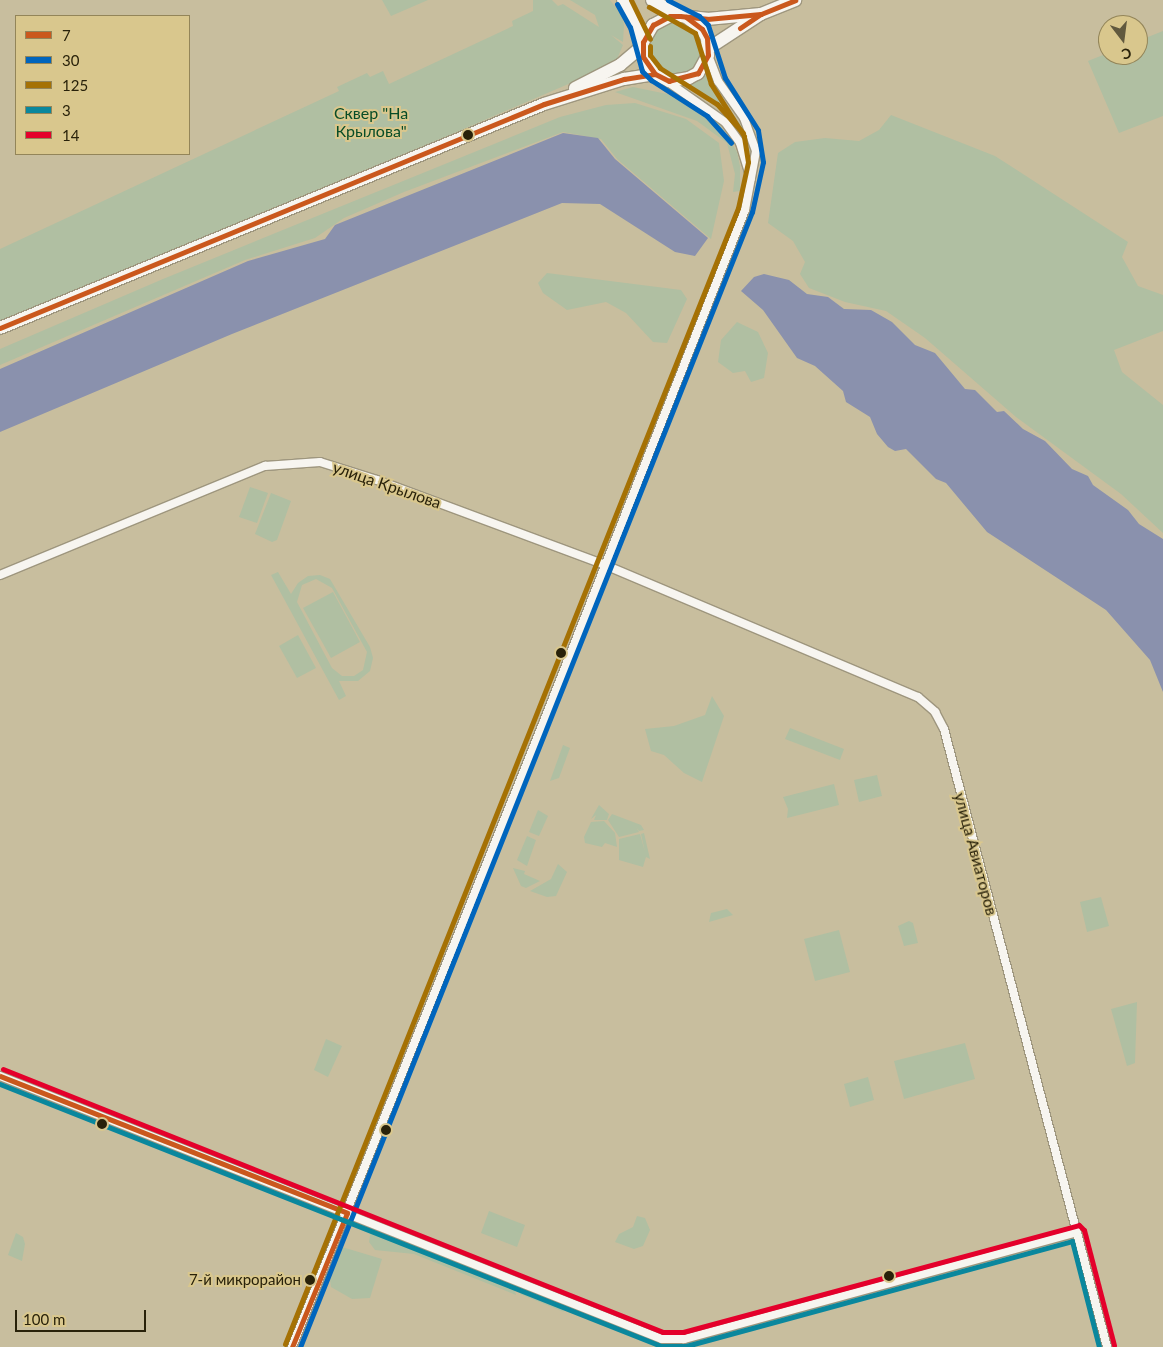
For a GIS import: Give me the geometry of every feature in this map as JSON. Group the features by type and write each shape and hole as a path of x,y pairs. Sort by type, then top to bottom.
{"main road":[{"path":"623,0 643,44 644,56 657,76"},
{"path":"0,328 544,104 624,78 657,76 669,81 689,78 704,65 708,52 702,29 683,16 652,0"},
{"path":"708,52 761,14 795,0"},
{"path":"544,104 620,65 643,44 653,25 670,16 735,18 761,14"}],"street":[{"path":"292,1347 348,1214 735,237 751,178 756,151 751,133 718,81 708,52"},
{"path":"657,76 725,122 740,143 751,178"},
{"name":"улица Крылова","path":"0,575 220,483 265,466 298,462 344,468 605,565"},
{"name":"улица Авиаторов","path":"605,565 918,697 935,712 944,730 1107,1347"},
{"path":"0,1076 527,1287 662,1339 674,1340 1077,1232"}],"green space":[{"path":"382,0 428,0 391,16"},
{"name":"Сквер \"На Крылова\"","path":"533,0 552,0 558,6 563,4 599,27 595,15 570,0 610,0 622,16 624,25 623,42 611,35 623,45 617,59 608,67 459,131 0,321 0,249 339,91 337,87 367,73 370,77 383,71 389,84 513,26 512,21 533,11"},
{"path":"676,22 686,24 694,30 700,38 702,48 700,58 694,66 686,72 676,74 666,72 658,66 652,58 650,48 652,38 658,30 666,24"},
{"path":"1163,31 1163,116 1119,133 1088,61 1098,57 1098,65 1148,65 1148,37"},
{"path":"708,73 711,83 743,128 750,152 748,153 730,116 690,86"},
{"path":"633,87 672,95 704,111 719,123 737,152 740,166 740,191 733,192 735,174 727,143 697,121 615,92"},
{"path":"635,103 686,119 719,143 724,181 711,239 617,159 601,139 563,132 404,192 344,218 315,238 245,260 0,365 0,349 163,279 560,117 606,105"},
{"path":"891,115 995,156 1128,242 1122,257 1138,286 1163,295 1163,331 1114,350 1122,372 1163,405 1163,533 1121,494 1016,417 925,338 886,311 845,302 809,288 800,274 805,262 793,241 768,223 778,153 795,142 825,138 859,141 879,130"},
{"path":"547,273 681,290 687,299 667,343 653,342 626,313 606,302 567,310 543,293 538,283"},
{"path":"737,322 758,332 768,353 764,378 751,382 745,371 733,373 718,362 721,340"},
{"path":"250,487 268,493 257,523 239,517"},
{"path":"271,493 291,501 277,540 272,542 255,534"},
{"path":"278,572 291,594 298,583 308,576 320,575 330,579 370,647 373,658 370,671 358,681 339,681 346,696 339,700 271,575","holes":["316,579 332,588 367,652 363,670 354,676 342,676 332,668 297,602 302,585"]},
{"path":"333,592 360,642 331,658 303,608"},
{"path":"298,635 316,668 297,678 279,646"},
{"path":"712,696 724,716 702,782 684,773 664,755 651,751 645,729 674,726 705,715"},
{"path":"790,728 844,749 840,760 785,739"},
{"path":"563,745 570,748 559,778 550,781"},
{"path":"877,775 882,796 859,802 854,780"},
{"path":"834,784 839,805 787,818 788,809 783,797"},
{"path":"599,805 609,814 607,820 594,820 596,815 591,819"},
{"path":"538,810 548,816 539,836 529,832"},
{"path":"612,814 641,825 644,830 639,831 636,827 639,832 619,837 608,820"},
{"path":"604,821 615,833 617,847 605,843 602,847 585,843 584,837 591,822"},
{"path":"644,833 650,859 646,857 643,867 619,860 619,839 640,834 645,852 641,834"},
{"path":"527,836 536,840 527,866 517,860"},
{"path":"558,864 567,872 556,896 547,897 530,891 551,879"},
{"path":"513,868 525,871 524,874 540,881 526,888 521,886"},
{"path":"1101,897 1109,926 1087,932 1080,902"},
{"path":"727,909 733,915 709,922 711,913"},
{"path":"909,921 913,923 918,943 904,946 898,926"},
{"path":"839,930 850,972 815,981 804,939"},
{"path":"1137,1002 1135,1063 1127,1066 1111,1009"},
{"path":"326,1039 342,1046 328,1077 314,1070"},
{"path":"965,1043 975,1079 904,1099 894,1061"},
{"path":"868,1077 874,1100 850,1107 844,1084"},
{"path":"489,1211 525,1225 517,1247 481,1233"},
{"path":"637,1216 645,1218 650,1230 643,1246 634,1249 615,1242 619,1234 633,1227"},
{"path":"371,1229 514,1288 516,1295 414,1254 375,1250 369,1242"},
{"path":"16,1233 23,1237 25,1244 22,1261 8,1255"},
{"path":"342,1247 382,1259 370,1298 352,1299 331,1287 330,1280"},
{"path":"522,1292 560,1305 564,1312 520,1294"}],"water":[{"path":"563,133 598,138 615,159 708,238 695,256 675,252 600,204 562,203 232,334 0,432 0,369 248,261 325,239 335,225"},
{"path":"764,274 789,280 807,294 828,297 844,309 871,310 892,322 915,345 935,353 965,389 975,390 997,412 1004,411 1023,429 1045,441 1072,469 1088,476 1093,485 1128,510 1139,524 1163,539 1163,692 1150,660 1106,610 987,532 946,483 936,479 906,449 895,451 888,447 877,434 870,417 846,402 843,391 815,366 797,358 763,310 741,291 754,277"}],"transit line":[{"name":"125","path":"631,0 650,39"},
{"name":"30","path":"300,1347 752,212 763,162 758,130 725,78 708,25 699,16 668,0"},
{"name":"7","path":"740,28 761,14 795,0"},
{"name":"30","path":"617,4 630,27 642,71 651,80 707,116 731,143"},
{"name":"125","path":"285,1344 738,208 748,162 744,136 711,84 695,33 649,7"},
{"name":"7","path":"686,17 702,29 707,38 708,55 698,73 669,81 655,74 643,57 643,42 653,25 670,16 680,16 707,19 761,14"},
{"name":"125","path":"650,46 650,55 660,68 717,104 743,133"},
{"name":"7","path":"0,328 544,104 624,79 655,74"},
{"name":"14","path":"3,1069 663,1332 683,1332 1079,1225 1084,1230 1114,1345"},
{"name":"7","path":"0,1076 347,1213 292,1347"},
{"name":"3","path":"0,1084 661,1346 686,1346 1072,1241 1099,1347"}],"place":[{"name":"7-й микрорайон","path":"310,1280"}]}
